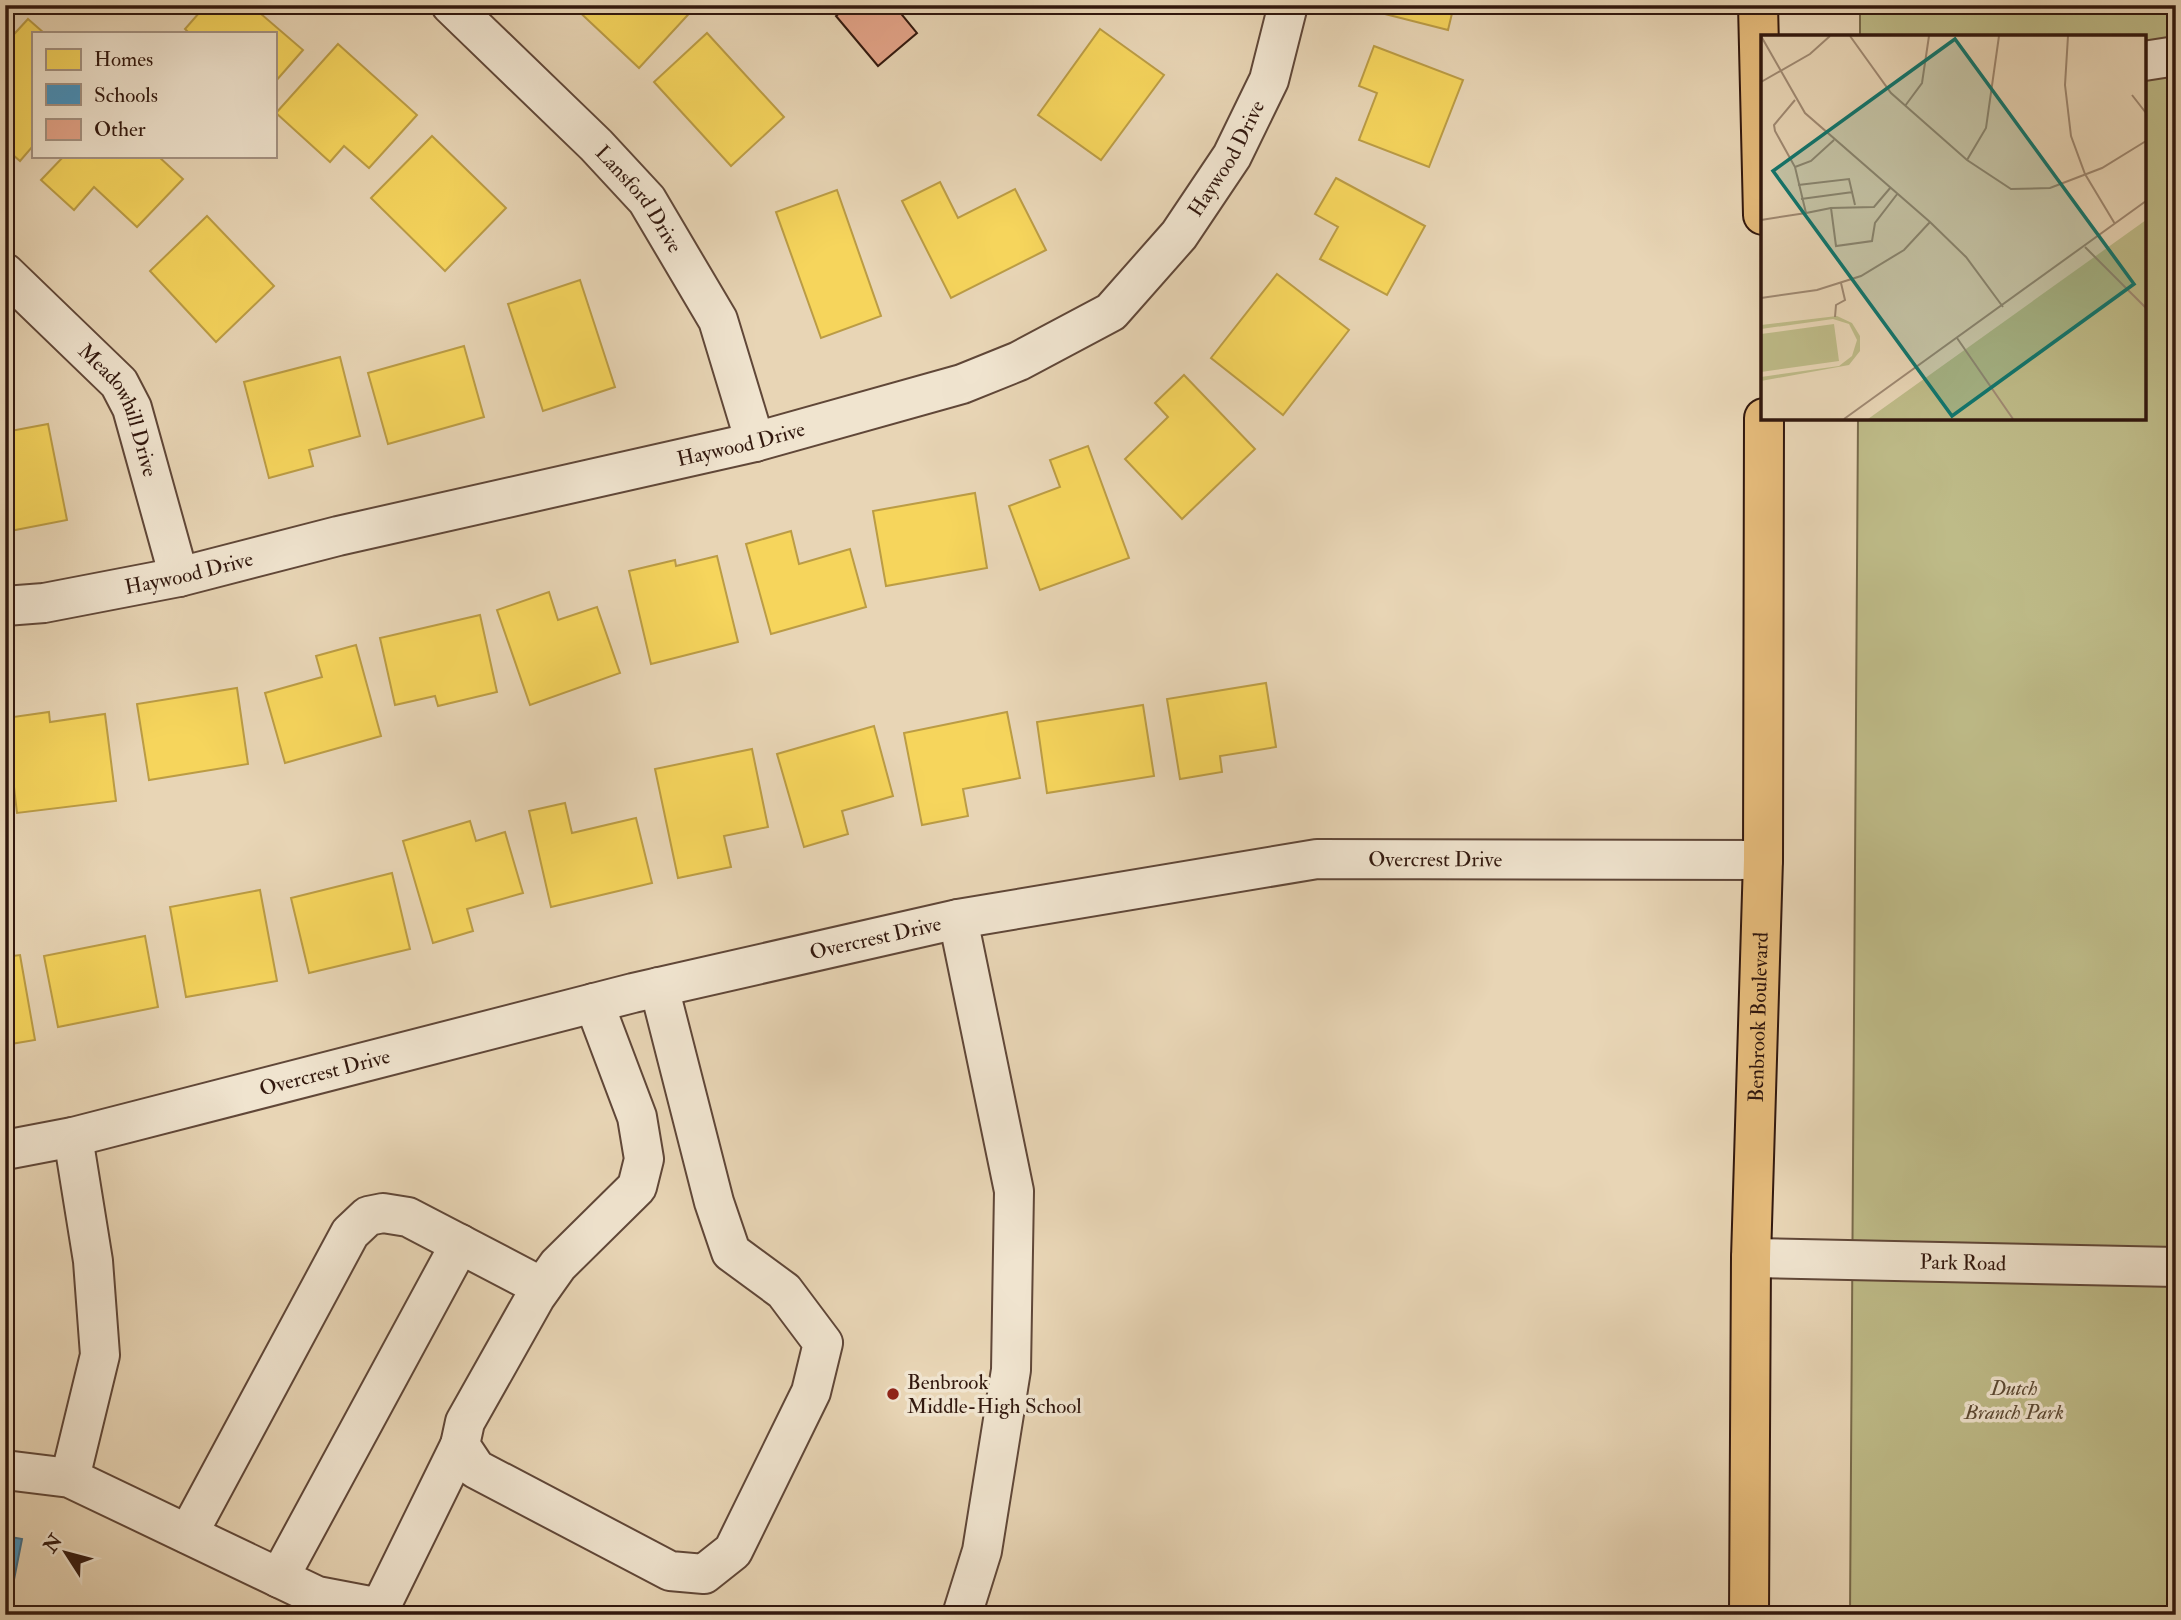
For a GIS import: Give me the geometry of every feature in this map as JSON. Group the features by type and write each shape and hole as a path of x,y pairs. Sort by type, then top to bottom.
{"highway":[{"path":"1758,5 1761,96"},
{"name":"Benbrook Boulevard","path":"1749,1615 1751,1258 1763,860 1764,420"}],"street":[{"name":"Lansford Drive","path":"451,5 596,145 647,200 718,320 755,442"},
{"name":"Haywood Drive","path":"5,606 44,603 179,577 351,533 755,442 962,384 1019,361 1111,312 1180,235 1232,156 1269,80 1288,5"},
{"path":"2146,61 2176,56"},
{"name":"Meadowhill Drive","path":"5,274 118,383 132,408 179,577"},
{"name":"Overcrest Drive","path":"5,1150 73,1137 659,987 958,919 1317,859 1763,860"},
{"path":"958,919 1014,1191 1011,1370 982,1551 962,1615"},
{"path":"460,1445 475,1469 670,1571 704,1574 733,1550 811,1392 823,1343 784,1291 731,1252 714,1202 659,987"},
{"path":"5,1469 70,1478 317,1596 379,1611 460,1445 465,1422 542,1287 558,1265 637,1187 645,1159 636,1117 594,1003"},
{"path":"70,1478 100,1355 93,1261 73,1137"},
{"path":"188,1534 350,1233 368,1216 383,1213 408,1217 542,1287"},
{"path":"279,1578 460,1244"},
{"name":"Park Road","path":"1751,1258 2176,1267"}],"green space":[{"name":"Dutch Branch Park","path":"1860,5 2176,5 2176,1615 1850,1615 1858,420 2146,420 2146,35 1860,35"}],"building: Homes":[{"path":"149,5 165,5 158,13"},
{"path":"206,5 269,5 261,14 303,50 276,81 276,32 188,32 185,29"},
{"path":"572,5 697,5 639,68"},
{"path":"1388,5 1454,5 1448,30 1385,14"},
{"path":"28,19 43,32 32,32 32,147 20,161 5,148 5,44"},
{"path":"1100,29 1164,75 1101,160 1038,115"},
{"path":"707,33 784,117 731,166 654,82"},
{"path":"338,44 417,115 369,168 344,146 330,162 276,113"},
{"path":"1374,46 1463,80 1429,167 1359,140 1377,93 1359,86"},
{"path":"432,136 506,208 445,271 371,198"},
{"path":"62,158 160,158 183,179 137,227 94,187 74,210 41,180"},
{"path":"1336,178 1425,226 1387,295 1320,259 1338,227 1315,214"},
{"path":"940,182 958,218 1015,189 1046,250 951,298 902,201"},
{"path":"837,190 881,316 821,338 776,212"},
{"path":"207,216 274,286 216,342 150,271"},
{"path":"1277,274 1349,330 1283,415 1211,358"},
{"path":"580,280 615,387 543,411 508,304"},
{"path":"464,346 484,417 388,444 368,373"},
{"path":"340,357 360,436 309,450 313,466 269,478 244,382"},
{"path":"1184,375 1255,449 1182,519 1125,459 1168,417 1155,403"},
{"path":"48,424 67,520 5,532 5,432"},
{"path":"1088,446 1129,558 1040,590 1009,506 1060,487 1050,460"},
{"path":"975,493 987,568 886,586 873,511"},
{"path":"791,531 799,564 850,549 866,607 771,634 746,544"},
{"path":"717,556 738,642 651,664 629,571 675,560 676,566"},
{"path":"549,592 558,620 597,607 620,673 530,705 497,610"},
{"path":"480,615 497,692 438,706 435,696 395,705 380,638"},
{"path":"356,645 381,736 285,763 265,693 322,677 316,656"},
{"path":"1266,683 1276,747 1220,756 1222,772 1180,779 1167,699"},
{"path":"237,688 248,764 149,780 137,704"},
{"path":"1143,705 1154,776 1047,793 1037,722"},
{"path":"49,712 50,722 105,714 116,801 17,813 6,718"},
{"path":"1007,712 1020,778 963,789 968,816 922,825 904,733"},
{"path":"874,726 893,796 842,811 848,834 804,847 777,754"},
{"path":"752,749 768,827 724,836 731,867 678,878 655,769"},
{"path":"565,803 572,833 636,818 652,883 551,907 529,811"},
{"path":"470,821 476,841 505,832 523,893 467,909 473,931 433,943 403,841"},
{"path":"392,873 410,949 309,973 291,898"},
{"path":"260,890 277,981 186,997 170,907"},
{"path":"145,936 158,1007 58,1027 44,956"},
{"path":"20,955 35,1040 5,1045 5,957"}],"building: Schools":[{"path":"5,1536 22,1539 7,1615 5,1615"}],"building: Other":[{"path":"849,5 894,5 917,33 878,66 836,16"}],"place":[{"name":"Benbrook Middle-High School","path":"893,1394"}]}
